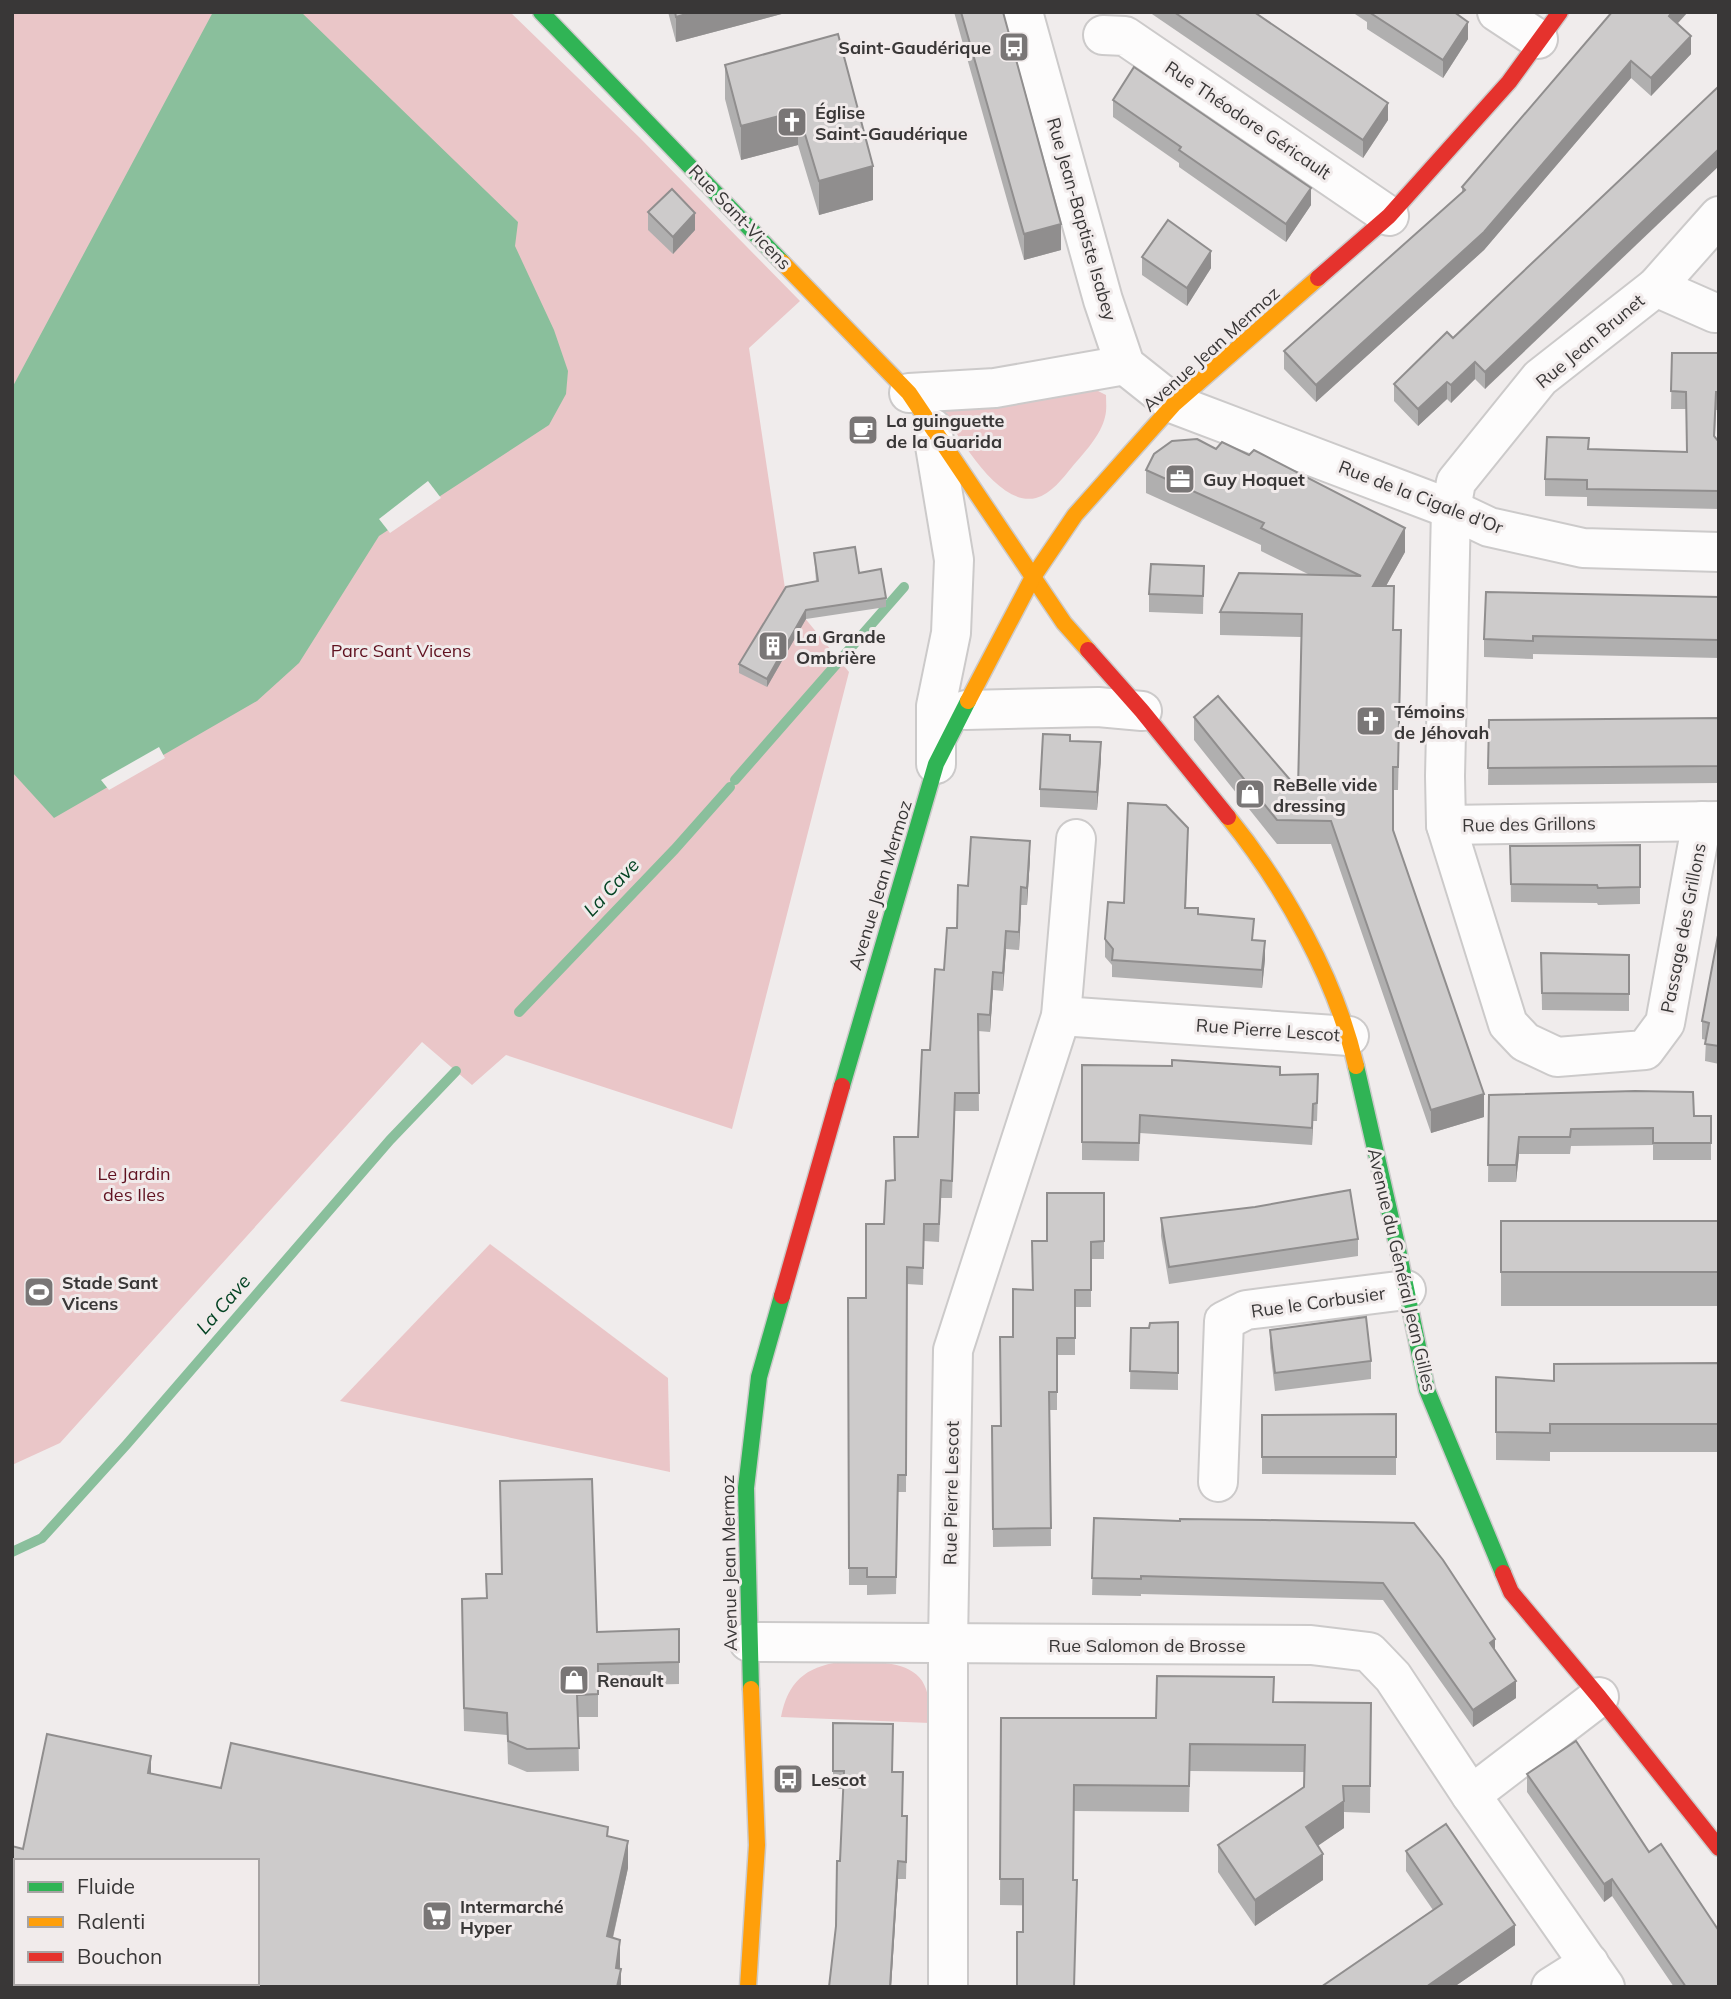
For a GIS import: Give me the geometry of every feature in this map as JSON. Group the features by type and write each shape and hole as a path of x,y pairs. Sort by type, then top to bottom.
{"main road":[{"name":"Rue Sant-Vicens","path":"541,12 909,393 1033,577"},
{"name":"Avenue Jean Mermoz","path":"748,1987 757,1844 746,1488 760,1377 801,1226 936,764 1033,577 1075,515 1174,404 1390,216 1509,82 1549,26"},
{"name":"Avenue du Général Jean Gilles","path":"1033,577 1064,622 1142,711 1258,854 1318,959 1349,1036 1427,1390 1511,1592 1719,1848"}],"street":[{"name":"Rue Jean-Baptiste Isabey","path":"1023,12 1103,300 1125,365"},
{"path":"1497,12 1549,26"},
{"name":"Rue Théodore Géricault","path":"1103,34 1125,36 1390,216"},
{"name":"Rue Jean Brunet","path":"1451,509 1456,482 1540,378 1656,287 1719,216"},
{"path":"1656,287 1715,313 1719,312"},
{"path":"909,393 995,388 1125,365 1174,404"},
{"name":"Rue de la Cigale d'Or","path":"1174,404 1451,509 1489,527 1583,548 1719,552"},
{"name":"Rue Sant-Vicens","path":"932,428 954,561 951,633 936,706 936,764"},
{"name":"Rue des Grillons","path":"1451,509 1445,776 1447,825 1711,821"},
{"path":"966,710 1098,707 1142,711"},
{"name":"Passage des Grillons","path":"1447,825 1508,1024 1525,1042 1557,1056 1645,1050 1665,1023 1711,821"},
{"name":"Rue Pierre Lescot","path":"948,1987 948,1643 953,1350 1061,1016 1076,839"},
{"name":"Rue Pierre Lescot","path":"1061,1016 1349,1036"},
{"name":"Rue le Corbusier","path":"1218,1482 1224,1321 1247,1310 1406,1290"},
{"name":"Rue Salomon de Brosse","path":"749,1642 1311,1645 1369,1652 1393,1676 1471,1795 1597,1975"},
{"path":"1471,1795 1599,1697"},
{"path":"1552,1987 1597,1975"}],"green space":[{"name":"Parc Sant Vicens","path":"12,12 510,12 640,138 800,301 749,348 786,595 849,672 732,1129 506,1055 472,1085 422,1042 60,1443 12,1465"},
{"path":"1094,389 1106,395 1106,414 1100,430 1061,481 1036,498 1021,498 1006,491 992,479 965,447 936,401"},
{"path":"490,1244 668,1378 670,1472 340,1401"},
{"path":"840,1662 889,1663 912,1671 921,1679 926,1689 930,1723 781,1717 788,1694 800,1678 817,1668"}],"shaded area":[{"path":"213,12 301,12 518,222 515,246 554,330 568,371 566,394 549,425 379,536 299,663 257,701 54,818 12,772 12,388"}],"pier":[{"path":"428,481 441,498 390,533 379,519"},
{"path":"159,747 165,758 109,790 101,780"}],"building":[{"path":"675,12 693,12 676,17"},
{"path":"961,12 1003,12 1061,224 1024,234"},
{"path":"1174,12 1254,12 1388,103 1363,140"},
{"path":"1369,12 1454,12 1468,22 1443,60"},
{"path":"1612,12 1672,12 1669,16 1691,36 1651,78 1631,61 1484,232 1316,385 1284,351 1465,190 1462,187"},
{"path":"838,34 873,166 819,181 798,111 741,126 725,65"},
{"path":"1134,67 1311,188 1286,224 1179,150 1181,147 1113,100"},
{"path":"1719,86 1719,149 1485,372 1475,362 1451,385 1447,382 1418,409 1394,384 1447,332 1453,338"},
{"path":"672,189 695,213 673,237 648,212"},
{"path":"1168,220 1211,251 1187,288 1142,257"},
{"path":"1672,353 1719,353 1719,392 1716,392 1714,436 1719,442 1719,491 1587,489 1587,480 1545,479 1547,437 1589,438 1588,449 1687,452 1686,392 1671,391"},
{"path":"1197,439 1216,449 1222,442 1249,455 1254,450 1405,528 1373,586 1394,586 1393,630 1401,630 1398,767 1393,767 1393,830 1484,1094 1431,1110 1331,821 1277,820 1194,717 1218,696 1298,789 1302,614 1220,612 1239,573 1361,576 1261,528 1264,523 1146,470 1154,454 1172,441"},
{"name":"La Grande Ombrière","path":"855,547 859,573 881,569 886,598 806,610 767,679 739,664 786,587 818,581 814,553"},
{"path":"1151,564 1204,566 1203,596 1149,594"},
{"path":"1486,592 1719,597 1719,640 1533,636 1533,641 1484,639"},
{"path":"1719,718 1719,766 1488,768 1489,720"},
{"path":"1043,734 1070,735 1070,741 1101,742 1097,792 1040,789"},
{"path":"1128,803 1166,805 1188,828 1185,908 1198,908 1198,914 1254,919 1252,940 1265,941 1262,970 1112,960 1113,949 1105,939 1108,902 1124,903"},
{"path":"971,837 1030,841 1027,888 1021,887 1019,932 1006,931 1003,973 993,972 990,1015 978,1014 979,1093 955,1093 952,1181 941,1180 939,1224 924,1224 923,1268 907,1267 906,1475 898,1475 896,1577 867,1577 867,1568 849,1568 848,1298 866,1298 866,1224 884,1224 886,1181 895,1180 894,1137 918,1137 922,1050 930,1050 935,969 944,970 947,928 957,928 958,885 968,886"},
{"path":"1640,845 1640,887 1511,884 1510,846"},
{"path":"1719,930 1719,1046 1705,1044 1709,1023 1702,1021"},
{"path":"1541,953 1629,955 1629,994 1542,993"},
{"path":"1172,1060 1280,1067 1280,1075 1318,1074 1317,1103 1313,1104 1312,1128 1140,1115 1139,1143 1082,1142 1082,1065 1172,1066"},
{"path":"1693,1092 1694,1116 1711,1116 1711,1143 1653,1143 1653,1128 1571,1129 1570,1137 1519,1137 1516,1165 1488,1165 1489,1095"},
{"path":"1350,1190 1358,1239 1169,1267 1161,1218 1255,1207"},
{"path":"1047,1193 1104,1193 1104,1241 1091,1242 1091,1290 1075,1290 1075,1338 1057,1338 1057,1392 1049,1392 1051,1528 993,1529 992,1426 1001,1426 1000,1337 1013,1337 1013,1289 1033,1290 1032,1241 1047,1241"},
{"path":"1501,1221 1719,1221 1719,1272 1501,1272"},
{"path":"1366,1317 1371,1361 1275,1373 1270,1330"},
{"path":"1178,1322 1178,1373 1130,1371 1131,1328 1149,1328 1150,1323"},
{"path":"1719,1363 1719,1424 1550,1424 1550,1433 1496,1432 1496,1377 1554,1381 1554,1364"},
{"path":"1396,1414 1396,1457 1262,1457 1262,1415"},
{"path":"592,1479 597,1632 679,1629 679,1662 598,1664 598,1694 577,1695 579,1748 527,1749 508,1741 507,1713 464,1708 462,1599 487,1598 486,1574 502,1574 500,1481"},
{"path":"1094,1518 1414,1523 1443,1560 1495,1639 1490,1643 1516,1681 1473,1710 1383,1583 1141,1576 1141,1579 1092,1578"},
{"path":"1157,1676 1274,1677 1273,1702 1371,1703 1370,1786 1343,1786 1344,1801 1306,1827 1323,1854 1255,1900 1218,1845 1304,1787 1305,1745 1190,1744 1189,1786 1074,1785 1073,1880 1077,1880 1074,1987 1017,1987 1017,1932 1023,1932 1023,1879 1000,1879 1001,1718 1156,1718"},
{"path":"833,1723 893,1724 892,1772 903,1772 902,1816 907,1816 906,1862 898,1861 890,1987 829,1987 836,1926 837,1861 840,1861 844,1771 833,1771"},
{"name":"Intermarché Hyper","path":"47,1734 151,1756 148,1773 221,1788 231,1743 608,1827 607,1836 628,1841 607,1936 620,1940 616,1968 621,1969 617,1987 198,1987 259,1985 259,1859 14,1859 14,1985 69,1987 12,1987 12,1846 23,1849"},
{"path":"1576,1741 1649,1852 1661,1844 1719,1931 1719,1987 1686,1987 1612,1879 1604,1884 1527,1774"},
{"path":"1446,1824 1515,1925 1426,1987 1321,1987 1442,1904 1406,1851"}],"waterway":[{"name":"La Cave","path":"735,780 904,587"},
{"name":"La Cave","path":"519,1012 675,849 730,787"},
{"name":"La Cave","path":"12,1552 42,1538 127,1444 390,1140 456,1071"}],"traffic: fast":[{"path":"541,12 782,262"},
{"path":"842,1086 936,764 968,701"},
{"path":"1356,1066 1427,1390 1503,1573"},
{"path":"751,1689 746,1488 759,1377 782,1296"}],"traffic: slow":[{"path":"782,262 909,393 1064,623 1088,650"},
{"path":"968,701 1033,577 1075,515 1174,404 1318,278"},
{"path":"1228,817 1269,873 1306,935 1335,1000 1356,1066"},
{"path":"748,1987 757,1845 751,1689"}],"traffic: jam":[{"path":"1318,278 1389,216 1509,82 1560,12"},
{"path":"1088,650 1142,711 1228,817"},
{"path":"782,1296 842,1086"},
{"path":"1503,1573 1511,1592 1719,1848"}],"place":[{"name":"Saint-Gaudérique","path":"1014,47"},
{"name":"Église Saint-Gaudérique","path":"792,122"},
{"name":"La guinguette de la Guarida","path":"863,430"},
{"name":"Guy Hoquet","path":"1180,479"},
{"name":"La Grande Ombrière","path":"773,646"},
{"name":"Témoins de Jéhovah","path":"1371,721"},
{"name":"ReBelle vide dressing","path":"1250,794"},
{"name":"Stade Sant Vicens","path":"39,1292"},
{"name":"Renault","path":"574,1680"},
{"name":"Lescot","path":"788,1779"},
{"name":"Intermarché Hyper","path":"437,1916"}],"park label":[{"name":"Le Jardin des Iles","path":"134,1183"}]}
